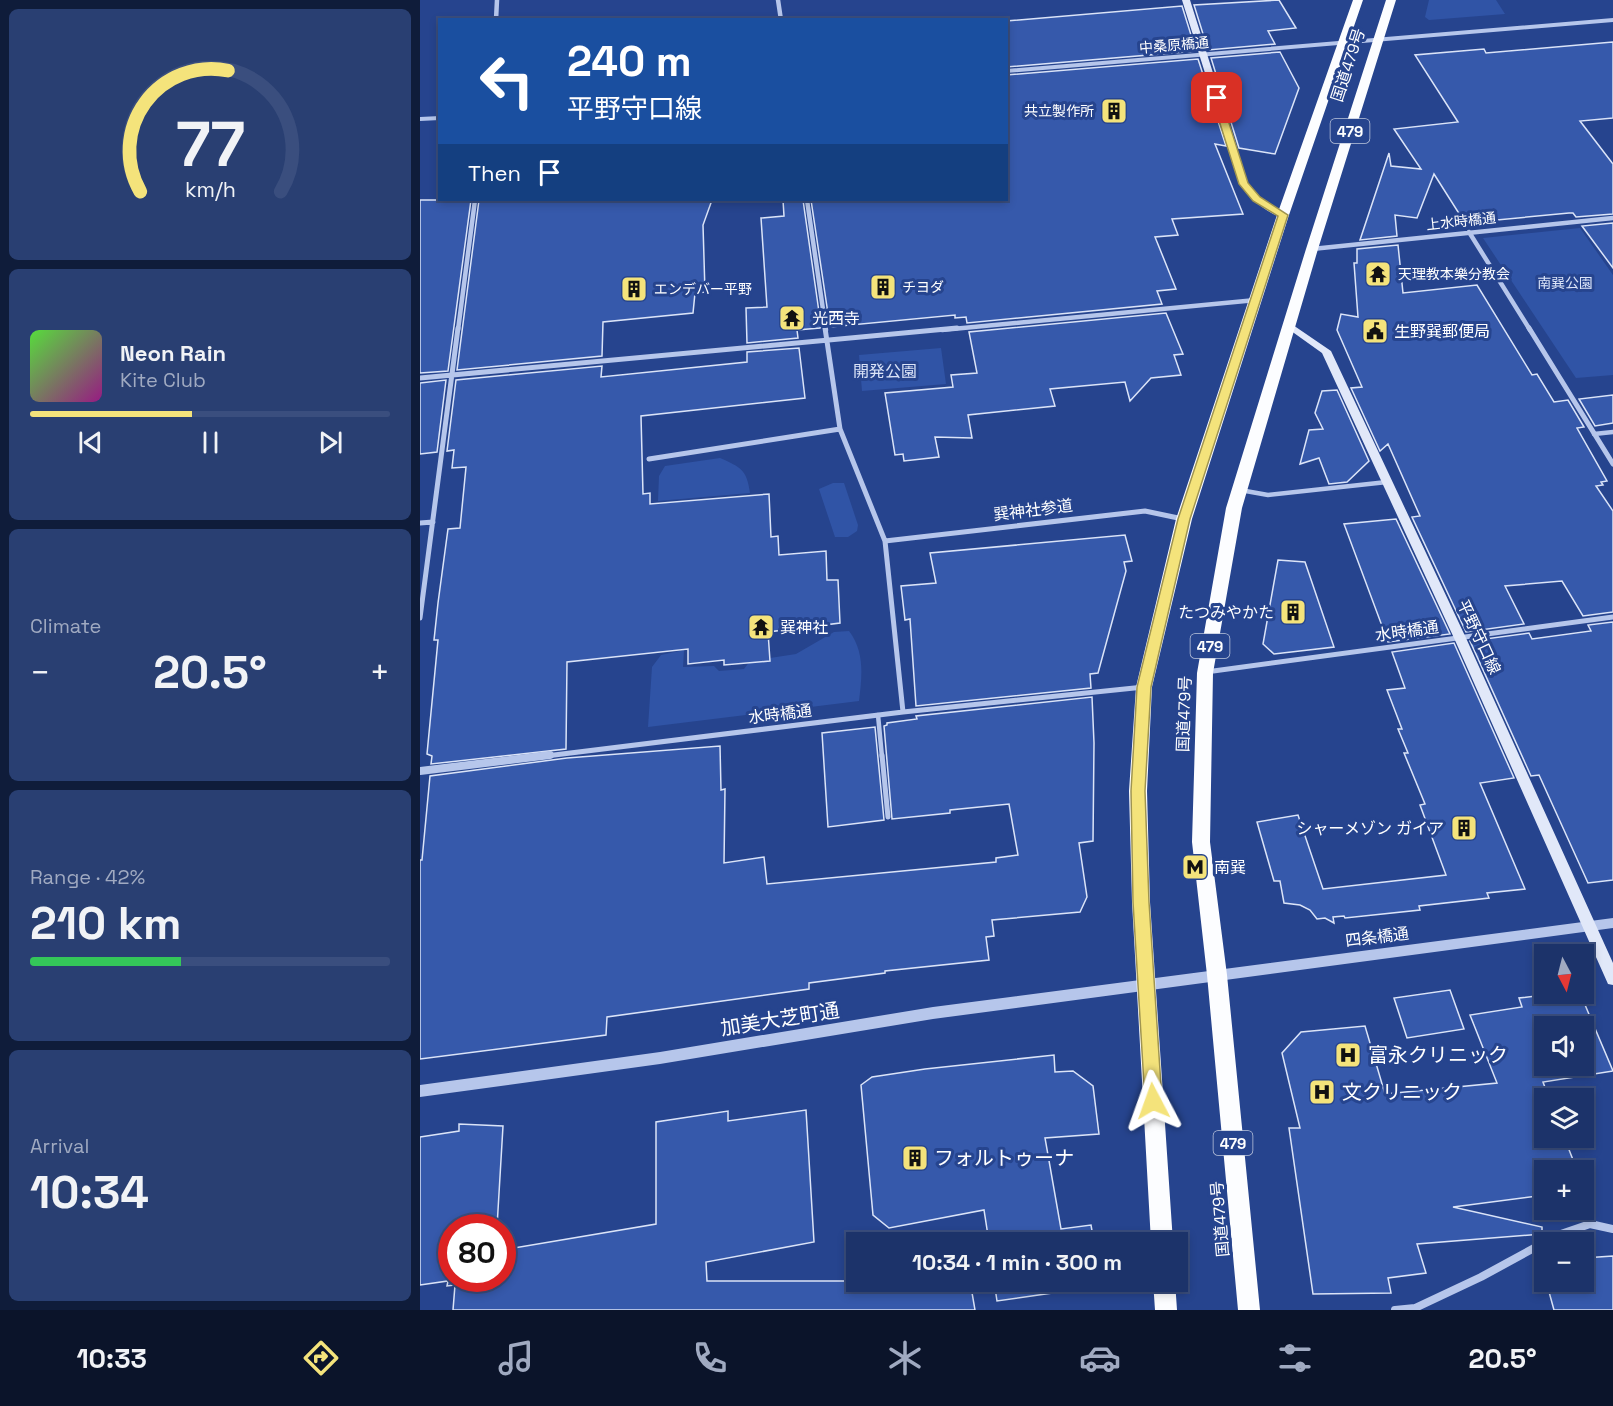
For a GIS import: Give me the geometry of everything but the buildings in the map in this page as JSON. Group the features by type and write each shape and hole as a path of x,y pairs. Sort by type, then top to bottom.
{"highway":[{"name":"国道479号","path":"1161,1232 1146,986 1138,791 1144,687 1184,519 1283,215 1358,0"},
{"name":"国道479号","path":"1249,1310 1217,975 1201,842 1205,673 1234,508 1312,249 1391,0"},
{"path":"1165,1292 1166,1310"}],"main road":[{"path":"1186,0 1244,184 1256,199 1283,215"},
{"name":"平野守口線","path":"1290,326 1326,351 1460,638 1613,979"}],"street":[{"path":"496,18 498,0"},
{"path":"778,0 781,18"},
{"path":"1379,39 1613,20"},
{"name":"中桑原橋通","path":"1008,71 1379,39"},
{"path":"420,119 438,118"},
{"path":"420,618 475,201"},
{"path":"807,201 840,429 885,541 903,712"},
{"name":"上水時橋通","path":"1312,249 1613,218"},
{"path":"1469,232 1613,464"},
{"path":"420,378 827,342 1007,322 1256,300"},
{"path":"649,459 840,429"},
{"path":"1239,490 1268,495 1387,483"},
{"name":"巽神社参道","path":"885,541 1145,511 1184,519"},
{"path":"420,523 433,522"},
{"name":"水時橋通","path":"1205,673 1613,617"},
{"name":"水時橋通","path":"420,771 903,712 1144,687"},
{"name":"四条橋通","path":"1146,986 1613,923"},
{"name":"加美大芝町通","path":"420,1091 660,1058 933,1013 1146,986"},
{"path":"1395,1310 1415,1308 1424,1301 1481,1277 1557,1235 1590,1224 1613,1229"}],"lane":[{"path":"1594,434 1613,432"},
{"path":"878,716 888,817"}],"green space":[{"path":"1429,0 1496,0 1505,14 1429,20 1425,17"},
{"name":"南巽公園","path":"1580,228 1613,275 1613,375 1576,378 1483,238"},
{"name":"開発公園","path":"941,348 946,384 862,391 859,355"},
{"path":"720,458 741,470 747,479 750,493 658,501 659,476 665,466"},
{"path":"833,483 844,483 858,525 857,531 848,537 835,537 819,489"},
{"path":"849,631 860,656 859,701 648,727 652,667 661,655 684,650 683,667 714,666 719,671 744,669 750,661 796,654 834,632"}],"place":[{"name":"共立製作所","path":"1114,111"},
{"name":"天理教本樂分教会","path":"1378,274"},
{"name":"チヨダ","path":"883,287"},
{"name":"エンデバー平野","path":"634,289"},
{"name":"光西寺","path":"792,318"},
{"name":"生野巽郵便局","path":"1375,331"},
{"name":"たつみやかた","path":"1293,612"},
{"name":"巽神社","path":"761,627"},
{"name":"シャーメゾン ガイア","path":"1464,828"},
{"name":"南巽","path":"1195,867"},
{"name":"富永クリニック","path":"1348,1055"},
{"name":"文クリニック","path":"1322,1092"},
{"name":"フォルトゥーナ","path":"915,1158"}],"route":[{"path":"1153,1101 1141,902 1138,791 1144,687 1184,519 1283,215 1256,199 1244,184 1217,98"}]}
